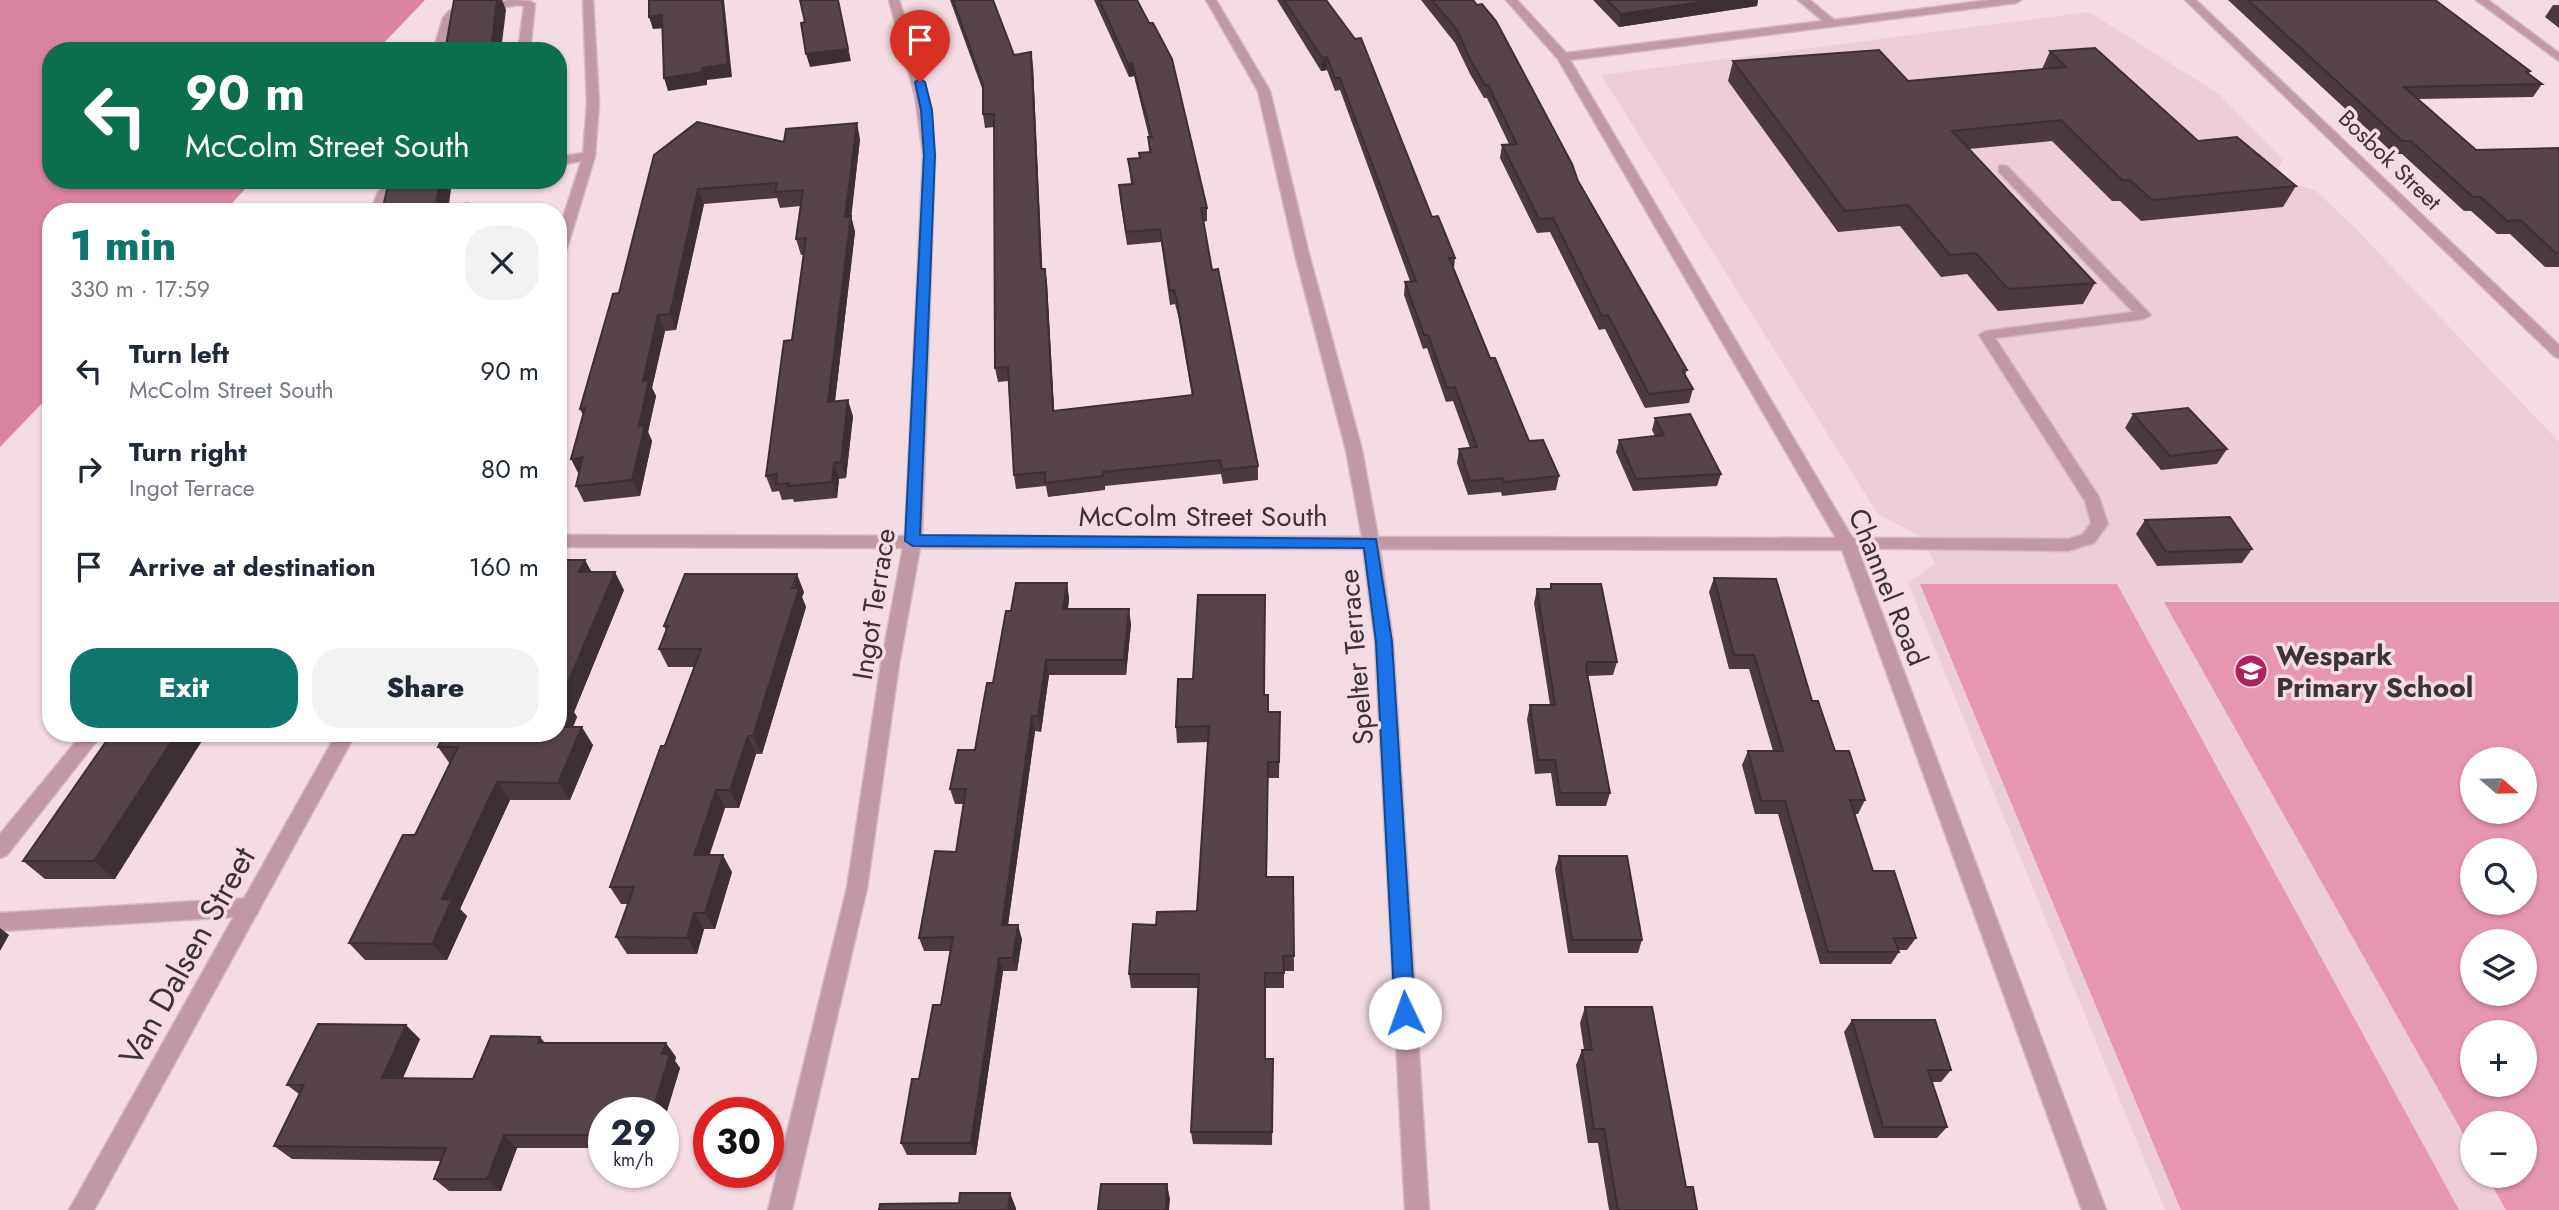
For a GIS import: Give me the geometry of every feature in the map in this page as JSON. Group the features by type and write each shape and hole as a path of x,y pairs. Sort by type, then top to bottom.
{"street":[{"path":"567,226 589,156 593,103 588,0"},
{"name":"Ingot Terrace","path":"780,1210 857,888 890,664 913,541 929,155 923,96 894,0"},
{"name":"Spelter Terrace","path":"1211,0 1264,91 1302,254 1354,450 1371,542 1384,642 1417,1210"},
{"name":"Channel Road","path":"1511,0 1563,57 1848,544 2094,1210"},
{"path":"1803,0 1832,23"},
{"path":"1563,57 2016,0"},
{"name":"Bosbok Street","path":"2190,0 2559,353"},
{"path":"2481,0 2559,58"},
{"path":"441,42 448,18 453,13 517,2 530,4 525,42"},
{"path":"567,159 589,156"},
{"name":"McColm Street South","path":"567,541 2068,545 2088,539 2100,524 2094,501 1986,335 2144,315 2003,169"},
{"path":"0,849 87,742"},
{"name":"Van Dalsen Street","path":"81,1210 342,742"},
{"path":"0,922 250,907"}],"shaded area":[{"path":"0,0 425,0 385,42 42,42 42,189 245,189 232,203 42,203 42,403 0,447"},
{"name":"Wespark Primary School","path":"2089,12 2219,94 2283,160 2277,170 2288,183 2315,190 2355,228 2559,442 2559,1210 2165,1210 1908,583 1935,564 1920,536 1878,514 1601,75"},
{"path":"1920,584 2117,584 2459,1210 2181,1210"},
{"path":"2164,602 2559,602 2559,1210 2506,1210 2494,1188 2537,1188 2537,1111 2460,1111 2460,1128"}],"building":[{"path":"454,0 497,0 492,42 447,42"},
{"path":"649,0 722,0 728,64 702,68 703,72 664,78 662,15 649,17"},
{"path":"800,0 838,0 848,49 806,54 801,23 805,22"},
{"path":"953,0 993,0 1014,55 1031,52 1041,269 1045,269 1053,411 1193,395 1177,301 1174,290 1170,291 1160,229 1126,232 1119,185 1133,184 1128,159 1140,158 1139,153 1151,152 1148,137 1152,137 1132,63 1128,64 1099,0 1137,0 1149,23 1153,23 1172,59 1207,208 1201,208 1212,270 1218,269 1258,466 1222,470 1220,460 1103,472 1103,476 1045,483 1045,472 1014,475 1008,367 995,368 994,114 983,114 983,84"},
{"path":"1284,0 1326,0 1355,39 1361,38 1432,217 1438,216 1451,248 1455,258 1449,258 1490,358 1495,358 1529,441 1543,440 1559,476 1504,482 1503,478 1470,481 1459,449 1477,447 1455,387 1447,388 1428,335 1424,335 1405,282 1416,281 1340,78 1335,78 1327,57 1322,58"},
{"path":"1432,0 1473,0 1477,5 1482,4 1496,21 1572,164 1578,181 1687,370 1682,370 1693,389 1649,394 1608,315 1602,316 1553,218 1539,219 1502,145 1517,144 1457,30"},
{"path":"1607,0 1714,0 1621,14"},
{"path":"2248,0 2435,0 2530,71 2526,72 2542,84 2404,87 2476,150 2559,148 2559,253 2520,220 2507,221 2481,197 2473,197 2411,141 2402,141"},
{"path":"2095,48 2198,141 2237,137 2296,186 2152,200 2130,180 2122,180 2061,120 1952,131 2095,283 2008,289 1976,253 1950,255 1908,205 1845,211 1733,61 1879,50 1908,81 2066,67 2050,51"},
{"path":"697,122 784,142 786,129 857,123 845,217 851,216 828,402 848,400 841,462 834,463 832,482 788,486 789,483 776,484 777,474 766,476 784,341 792,340 806,238 796,239 803,190 775,192 777,183 698,189 670,314 658,315 643,381 649,380 639,426 645,425 632,480 576,486 583,457 571,459 585,408 580,409 613,294 619,293 654,155"},
{"path":"387,189 439,189 436,203 384,203"},
{"path":"2188,408 2227,449 2170,456 2133,414"},
{"path":"1690,414 1721,474 1636,479 1619,440 1664,435 1655,418"},
{"path":"2230,517 2252,549 2166,552 2145,520"},
{"path":"567,560 585,560 579,572 615,572 567,685"},
{"path":"685,574 797,574 792,588 799,588 753,736 748,736 730,790 716,790 694,855 723,855 705,913 694,913 687,938 616,937 634,887 610,887 661,746 665,746 701,649 659,649 668,626 664,626"},
{"path":"1714,578 1776,579 1812,701 1818,701 1835,751 1849,751 1865,800 1850,800 1873,871 1894,871 1916,938 1894,938 1899,952 1828,952 1785,801 1761,801 1748,751 1783,751 1754,655 1734,655"},
{"path":"1016,583 1067,583 1063,609 1129,609 1124,660 1046,660 1038,716 1032,716 1002,925 1018,925 1013,958 999,958 971,1143 901,1143 912,1079 919,1079 933,1005 941,1005 953,937 919,938 935,851 956,852 966,789 950,789 958,750 975,750 987,683 993,683 1006,611 1011,611"},
{"path":"1551,584 1601,584 1617,662 1587,662 1586,668 1610,793 1560,793 1555,760 1538,760 1530,705 1555,705 1537,589 1551,589"},
{"path":"1198,595 1265,595 1264,695 1268,695 1268,712 1280,712 1279,762 1268,762 1266,877 1293,877 1294,956 1283,956 1284,973 1265,973 1265,1059 1273,1059 1272,1132 1191,1132 1199,974 1129,974 1133,924 1156,925 1157,912 1197,911 1209,726 1176,727 1178,679 1193,679"},
{"path":"567,727 582,727 558,783 497,782 442,899 452,900 432,944 349,943 403,835 415,835 458,747 438,747 440,742 567,742"},
{"path":"106,742 171,742 94,861 23,861"},
{"path":"1559,856 1627,856 1642,940 1572,940"},
{"path":"1585,1007 1652,1007 1686,1187 1693,1187 1697,1210 1618,1210 1604,1129 1594,1129 1582,1050 1592,1050"},
{"path":"1852,1020 1935,1020 1951,1070 1928,1070 1947,1127 1883,1127"},
{"path":"318,1024 406,1025 382,1078 473,1079 491,1036 540,1037 538,1043 666,1043 662,1054 670,1054 657,1097 588,1097 588,1135 504,1135 487,1179 434,1179 446,1148 274,1146 304,1085 287,1085"},
{"path":"1101,1184 1167,1184 1166,1210 1098,1210"},
{"path":"960,1193 1010,1193 1008,1210 879,1210 880,1204 959,1203"}],"place":[{"name":"Wespark Primary School","path":"2251,671"}],"route":[{"path":"920,82 926,110 929,155 913,541 1371,542 1384,642 1405,1013"}]}
